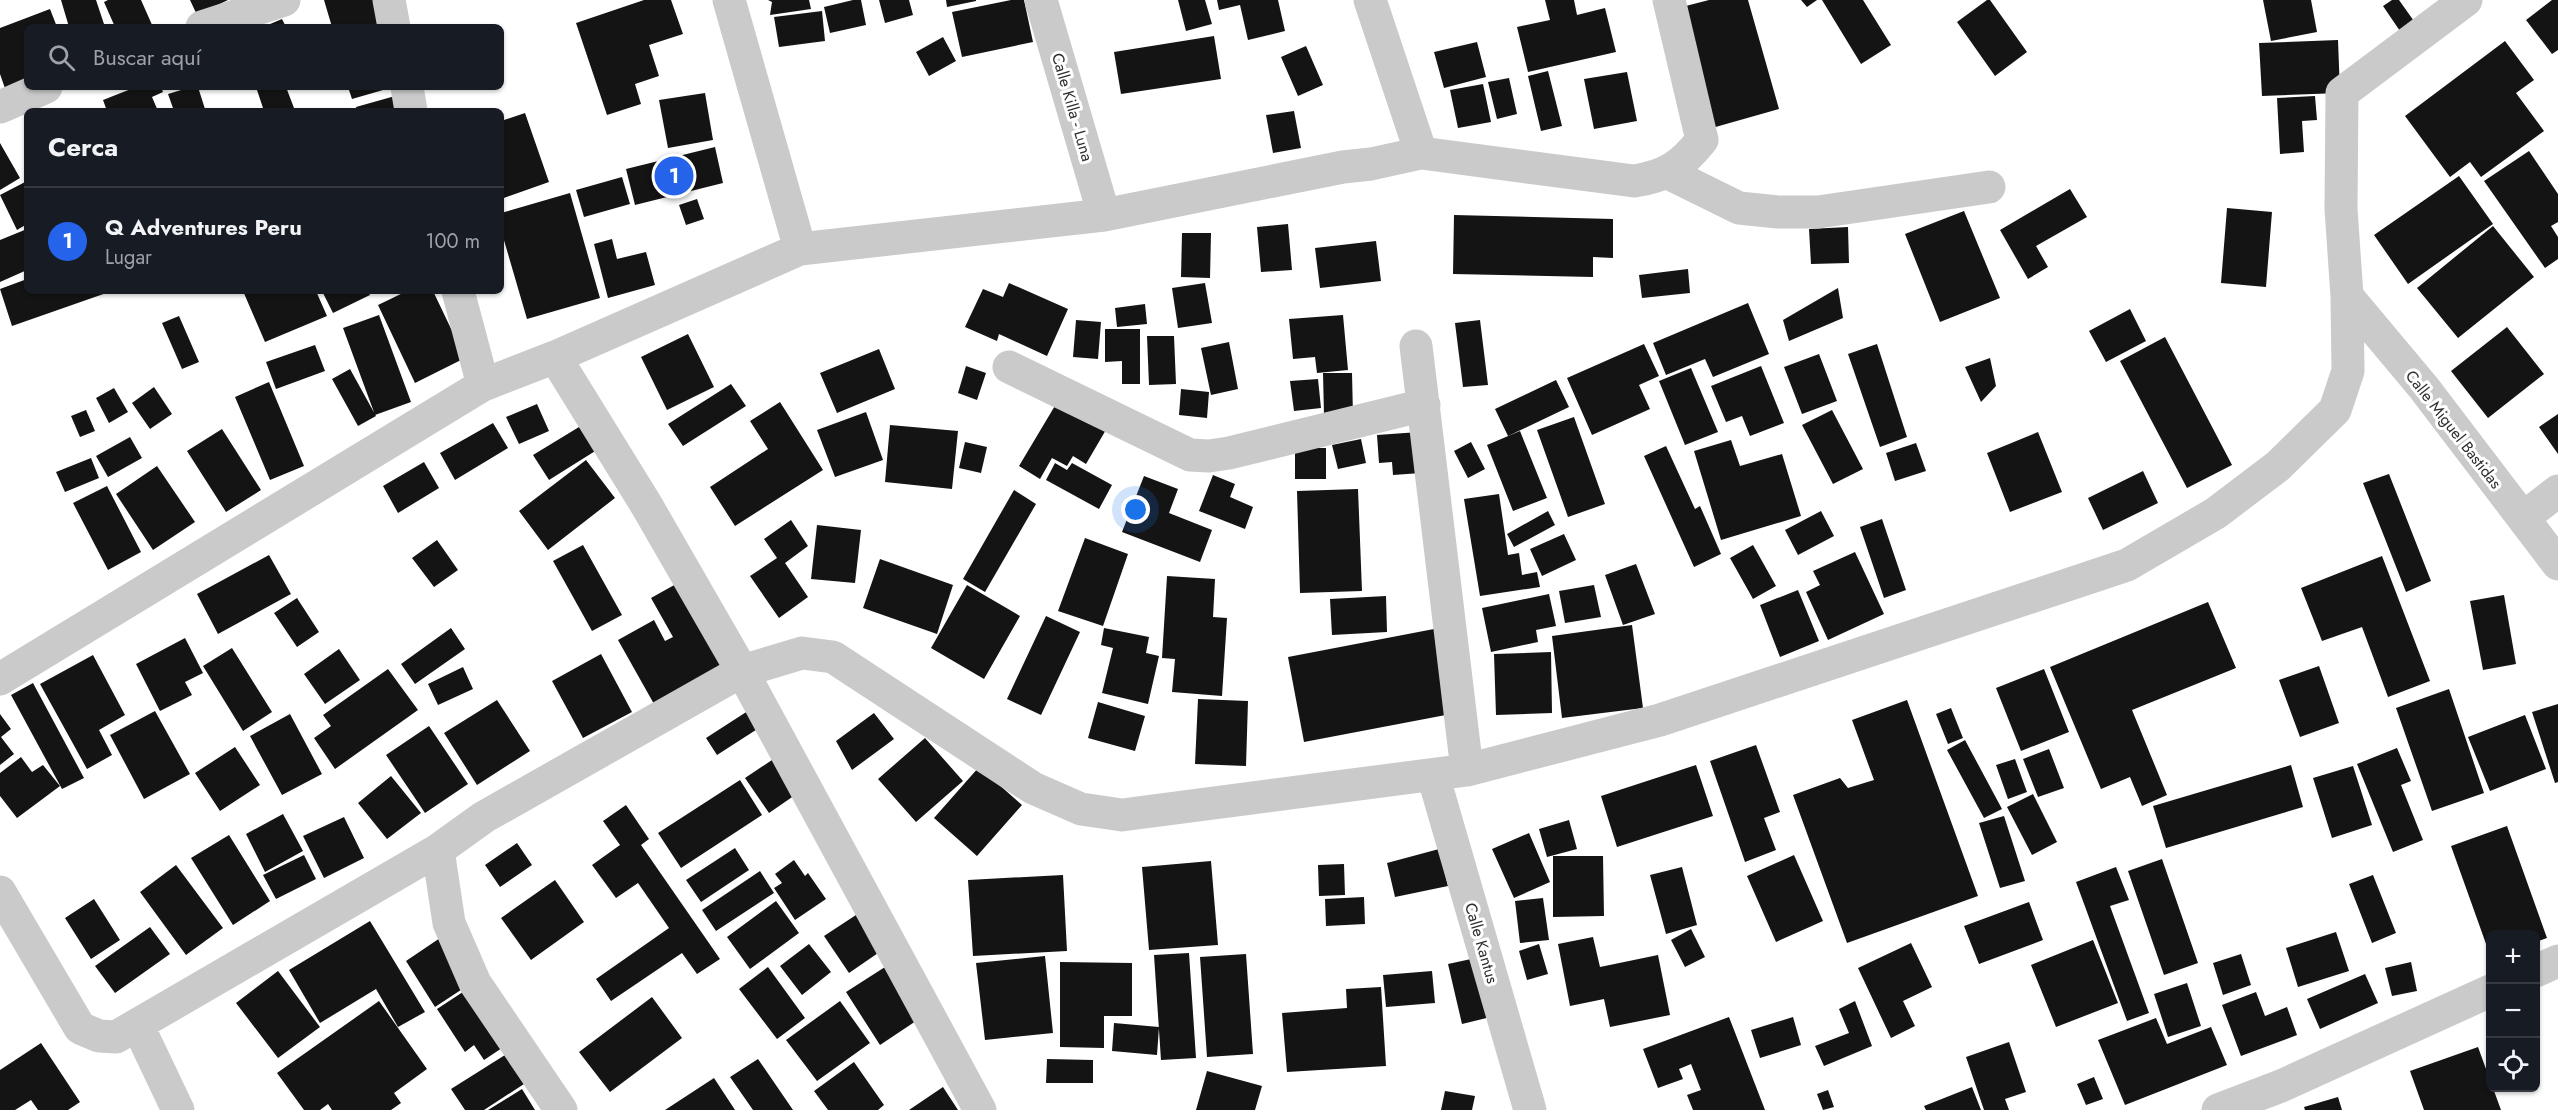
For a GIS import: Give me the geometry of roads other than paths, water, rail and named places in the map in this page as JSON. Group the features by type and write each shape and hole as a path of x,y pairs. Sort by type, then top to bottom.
{"street":[{"path":"211,24 284,0"},
{"path":"389,0 393,24"},
{"path":"729,0 800,249"},
{"name":"Calle Killa - Luna","path":"1041,0 1104,215"},
{"path":"1370,0 1421,153"},
{"path":"0,679 483,385 555,357 800,249 1104,215 1343,166 1371,164 1421,153 1634,181 1668,173 1688,157 1702,140 1670,0"},
{"path":"0,892 80,1028 99,1036 116,1037 438,850 484,817 742,671 802,653 833,657 1033,788 1081,810 1122,815 1467,770 1660,720 2127,565 2225,506 2278,466 2335,410 2348,371 2347,296 2340,209 2342,93 2466,0"},
{"path":"0,107 39,90"},
{"path":"408,90 410,108"},
{"path":"1668,173 1739,208 1778,212 1818,212 1989,187"},
{"path":"459,294 483,385"},
{"name":"Calle Miguel Bastidas","path":"2347,296 2424,388 2558,564"},
{"path":"1416,346 1467,770"},
{"path":"555,357 647,506 742,671 980,1110"},
{"path":"1010,367 1190,455 1209,456 1229,453 1424,405"},
{"path":"2523,518 2558,491"},
{"name":"Calle Kantus","path":"1433,775 1530,1110"},
{"path":"438,850 449,923 475,983 561,1110"},
{"path":"2540,969 2558,961"},
{"path":"2218,1110 2281,1086 2486,993"},
{"path":"138,1026 178,1110"}],"place":[{"name":"Q Adventures Peru","path":"674,176"}]}
